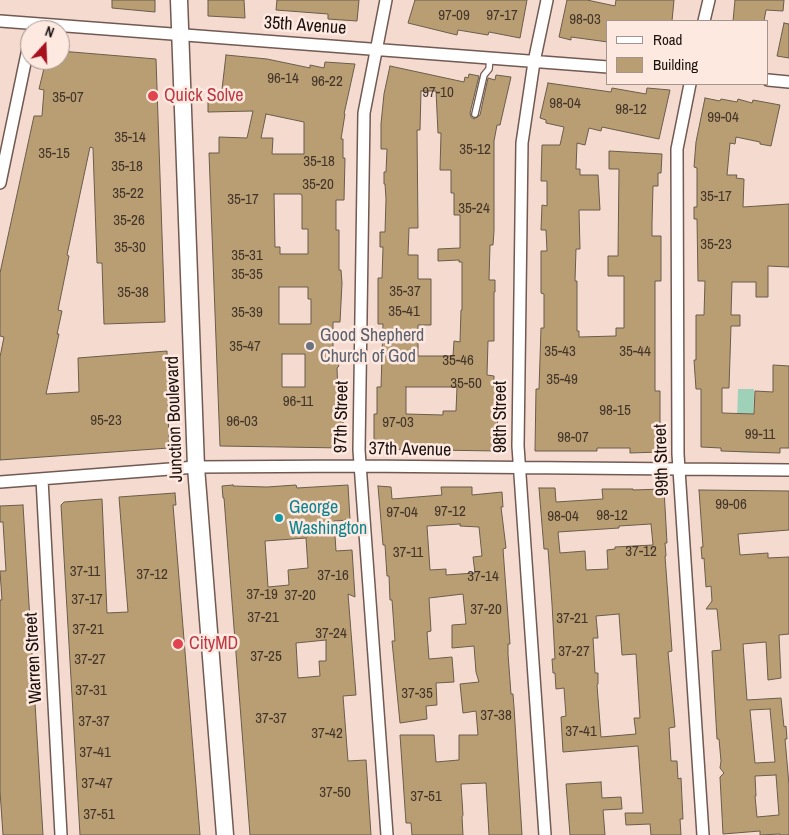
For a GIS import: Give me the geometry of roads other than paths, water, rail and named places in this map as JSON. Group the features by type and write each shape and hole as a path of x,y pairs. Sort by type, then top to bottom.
{"main road":[{"name":"Junction Boulevard","path":"179,0 196,467 225,835"}],"street":[{"name":"97th Street","path":"386,0 364,113 360,466 387,835"},
{"name":"98th Street","path":"545,835 518,446 522,143 534,62 547,0"},
{"path":"704,20 709,0"},
{"name":"35th Avenue","path":"0,22 20,25"},
{"name":"35th Avenue","path":"70,29 180,34 606,67"},
{"path":"0,183 24,70"},
{"path":"769,80 789,82"},
{"name":"99th Street","path":"690,85 677,149 679,469 703,835"},
{"name":"37th Avenue","path":"0,482 196,467 360,466 520,469 789,470"},
{"name":"Warren Street","path":"42,479 61,835"}],"lane":[{"path":"475,114 484,75 489,69 490,58"}],"place":[{"name":"Quick Solve","path":"153,96"},
{"name":"Good Shepherd Church of God","path":"310,346"},
{"name":"George Washington","path":"279,518"},
{"name":"CityMD","path":"178,644"}]}
